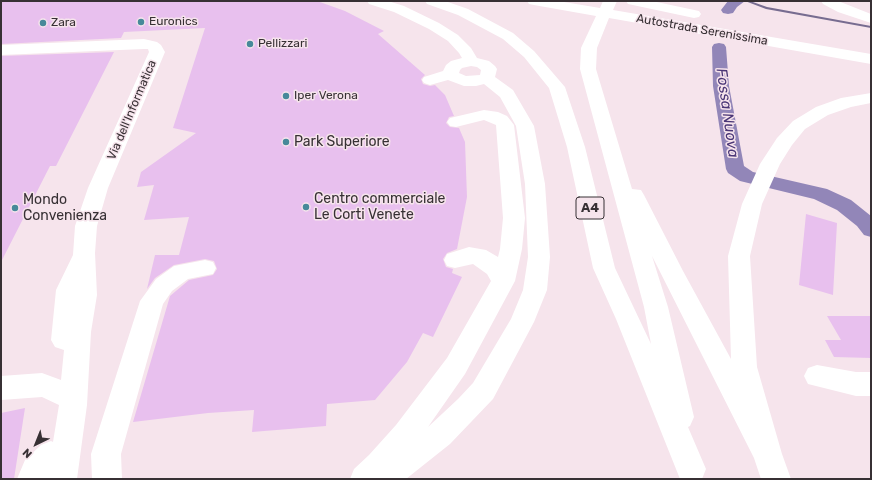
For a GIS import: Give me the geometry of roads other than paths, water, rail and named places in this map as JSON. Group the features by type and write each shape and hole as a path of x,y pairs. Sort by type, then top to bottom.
{"main road":[{"path":"374,1 399,9 434,26 453,38 466,52 478,70 507,94 525,126 535,184 539,257 535,290 522,322 483,391 468,408 440,434 382,479"},
{"name":"A4","path":"432,1 464,12 508,36 529,54 557,87 576,147 604,268 628,320 692,474"},
{"name":"Autostrada Serenissima","path":"534,1 871,59"},
{"name":"A4","path":"610,1 589,48 588,69 656,307 692,474"},
{"name":"Autostrada Serenissima","path":"610,1 840,40"},
{"name":"A4","path":"633,1 716,19"},
{"path":"828,1 843,9 871,19"},
{"name":"Via dell'Informatica","path":"1,50 144,44 152,45 156,48 157,52 98,188 86,226 84,253 84,295 78,332 73,405 54,471"},
{"path":"457,64 478,70 476,81 464,81 454,77 452,74 452,68 457,64"},
{"path":"430,80 452,74"},
{"name":"A4","path":"771,467 744,367 739,256 752,204 763,180 784,142 799,125 822,111 846,102 871,98"},
{"path":"365,479 380,466 406,434 456,366 504,281 511,249 514,218 505,125 501,120 492,116 484,115 456,122"},
{"name":"A4","path":"608,142 671,271 771,467"},
{"name":"Via dell'Informatica","path":"54,471 68,290 84,253"},
{"path":"455,260 469,255 478,256 495,268 504,281"},
{"path":"107,479 106,454 152,301 164,285 182,272 205,268"},
{"path":"817,376 856,384 871,384"},
{"path":"1,388 42,385 50,387 59,393"},
{"path":"32,479 36,470 54,471"}],"waterway":[{"name":"Fossa Nuova","path":"728,10 732,4 738,1"},
{"path":"747,1 766,8 871,27"},
{"name":"Fossa Nuova","path":"719,47 721,86 735,169 747,177 820,194 844,205 864,221 871,230"}],"place":[{"name":"Euronics","path":"141,22"},
{"name":"Zara","path":"43,23"},
{"name":"Pellizzari","path":"250,44"},
{"name":"Iper Verona","path":"286,96"},
{"name":"Park Superiore","path":"286,142"},
{"name":"Centro commerciale Le Corti Venete","path":"306,207"},
{"name":"Mondo Convenienza","path":"15,208"}]}
